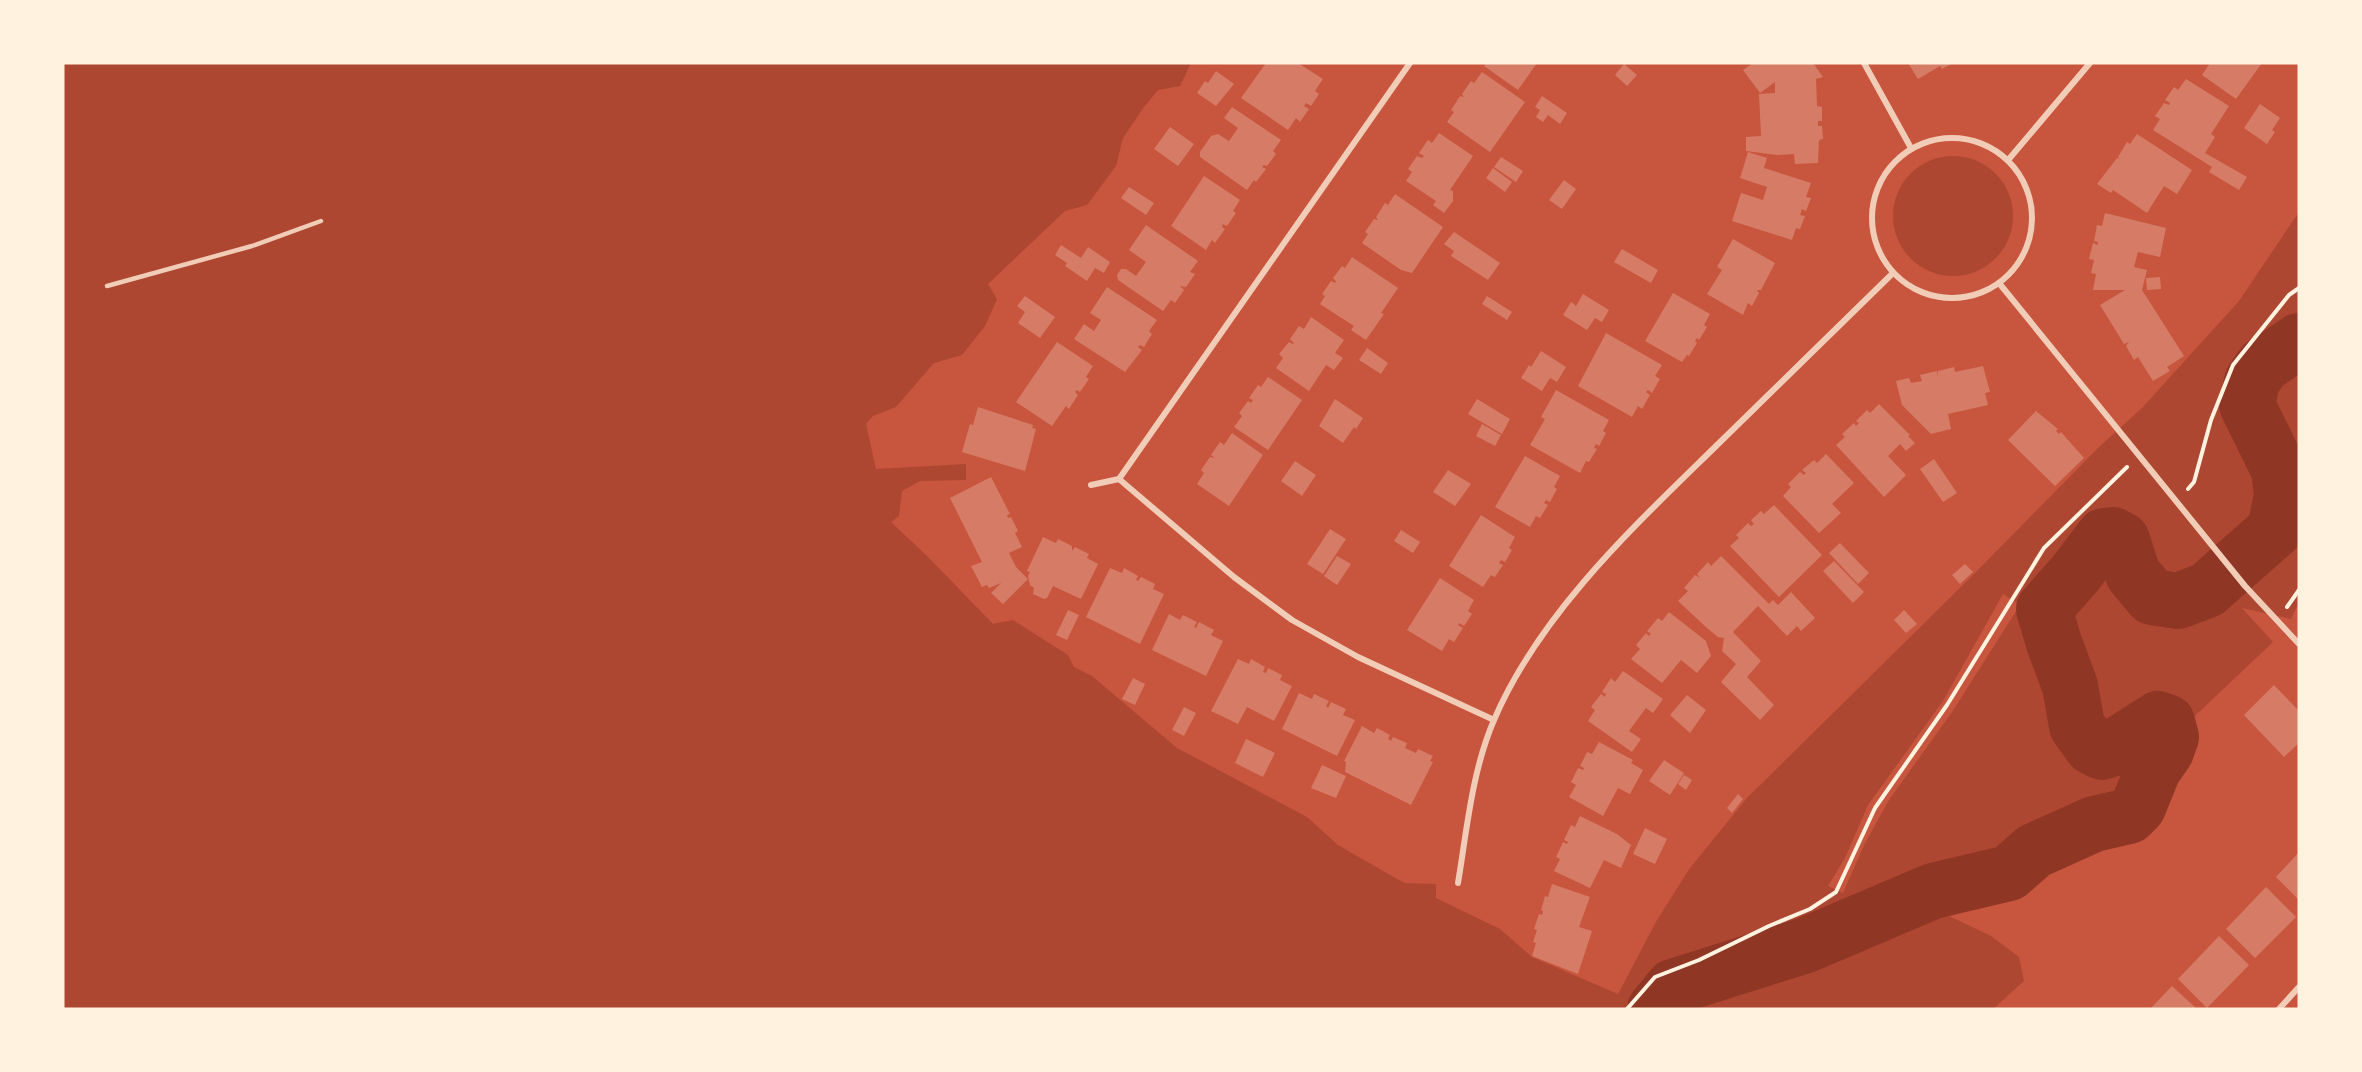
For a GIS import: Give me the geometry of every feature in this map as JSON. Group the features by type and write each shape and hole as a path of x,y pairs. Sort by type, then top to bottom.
{"street":[{"path":"1091,485 1119,479 1410,63"},
{"path":"1864,63 1911,148"},
{"path":"2009,159 2090,63"},
{"path":"1962,137 1987,144 2009,159 2023,178 2031,200 2033,224 2028,246 2016,267 1999,283 1979,294 1956,298 1933,296 1911,287 1893,273 1880,253 1872,230 1872,206 1879,183 1888,169 1911,148 1936,138 1962,137"},
{"path":"1458,883 1474,783 1494,720 1529,654 1587,578 1659,502 1893,273"},
{"path":"1999,283 2178,501 2244,586 2299,644"},
{"path":"1119,479 1234,577 1292,620 1358,657 1494,720"},
{"path":"2279,1009 2299,987"}],"lane":[{"path":"107,286 252,246 321,221"}],"path":[{"path":"2178,501 2194,482 2211,420 2233,365 2289,295 2299,288"},
{"path":"1627,1009 1655,977 1699,960 1810,909 1836,892 1875,808 1947,705 2044,548 2139,455"}],"shaded area":[{"path":"63,63 1191,63 1180,86 1158,90 1144,107 1123,138 1116,166 1087,205 1065,211 988,284 997,299 985,326 962,355 934,363 896,407 873,416 866,424 876,469 966,464 966,480 920,481 902,491 899,516 891,522 993,624 1013,620 1068,655 1074,667 1092,676 1177,748 1307,817 1338,845 1397,879 1405,883 1436,884 1436,898 1500,929 1532,957 1618,994 1657,920 1690,868 1747,798 2100,446 2142,408 2239,301 2299,212 2299,602 2291,619 2242,608 2273,642 2179,731 2180,752 2161,774 2157,796 2146,817 2134,824 2119,824 2099,829 2047,861 2040,855 2024,873 2013,881 1967,889 1950,896 1943,903 1947,915 1991,936 2019,957 2024,981 1993,1009 63,1009","holes":["2003,594 2020,605 1952,712 1889,800 1865,843 1843,893 1828,886 1845,858 1868,805 1943,701"]},
{"path":"1953,156 1976,161 1995,174 2008,193 2013,216 2008,239 1995,258 1976,271 1953,276 1930,271 1911,258 1898,239 1893,216 1898,193 1911,174 1930,161"}],"building":[{"path":"1266,63 1298,63 1323,79 1315,91 1319,94 1311,106 1306,103 1304,106 1309,109 1300,122 1296,118 1288,130 1241,98"},
{"path":"1486,63 1537,63 1518,90 1484,66"},
{"path":"1753,63 1813,63 1823,77 1816,79 1817,106 1822,107 1822,121 1818,121 1818,126 1822,126 1823,139 1819,140 1818,163 1795,164 1794,154 1777,155 1746,151 1746,137 1761,136 1759,94 1775,93 1775,82 1760,93 1743,70"},
{"path":"1908,63 1953,63 1942,69 1940,66 1918,79"},
{"path":"2210,63 2262,63 2236,99 2202,75"},
{"path":"1624,64 1637,75 1627,86 1615,75"},
{"path":"1216,71 1234,84 1216,106 1197,93"},
{"path":"1482,72 1525,102 1490,152 1447,122 1460,96 1464,97 1462,94 1471,81 1474,83"},
{"path":"2186,79 2229,106 2211,134 2215,137 2205,153 2247,177 2239,190 2209,172 2212,167 2153,130 2160,119 2155,116 2164,103 2169,105 2170,103 2165,100 2174,87 2178,90"},
{"path":"1542,96 1567,113 1560,124 1548,115 1543,122 1536,117 1540,110 1535,107"},
{"path":"2260,104 2280,118 2267,144 2244,128"},
{"path":"1232,107 1281,140 1273,151 1276,154 1267,166 1262,167 1266,169 1247,190 1200,157 1200,152 1211,136 1218,134 1229,141 1238,128 1224,118"},
{"path":"1170,127 1194,144 1178,166 1154,149"},
{"path":"1439,133 1473,156 1450,190 1453,191 1453,201 1444,213 1433,205 1436,201 1406,181 1412,172 1408,169 1417,156 1422,158 1424,156 1419,153 1428,140 1432,143"},
{"path":"2137,134 2192,170 2177,194 2164,186 2147,213 2113,190 2111,193 2097,184 2117,158 2120,159 2118,157 2127,142 2130,144"},
{"path":"1748,152 1767,158 1764,168 1811,183 1806,197 1811,198 1806,211 1802,209 1800,215 1805,216 1800,229 1796,228 1792,240 1732,221 1741,193 1763,200 1767,187 1740,178"},
{"path":"1501,157 1523,171 1516,182 1494,167"},
{"path":"1493,168 1512,182 1505,192 1486,178"},
{"path":"1204,176 1240,200 1233,211 1236,213 1227,226 1223,224 1222,227 1225,229 1215,243 1212,240 1206,250 1171,226"},
{"path":"1564,180 1576,189 1562,209 1549,200"},
{"path":"1129,187 1154,203 1146,215 1121,198"},
{"path":"1395,194 1443,227 1412,273 1401,270 1362,243 1368,234 1365,232 1374,219 1378,220 1376,217 1385,203 1388,205"},
{"path":"2105,213 2166,228 2160,257 2138,252 2134,267 2147,270 2142,290 2184,356 2167,367 2170,371 2153,381 2138,357 2134,360 2126,346 2129,342 2124,344 2100,305 2125,290 2093,290 2096,274 2091,273 2094,260 2089,259 2093,243 2098,245 2098,242 2094,241 2097,225 2102,226"},
{"path":"1146,225 1198,261 1190,272 1195,274 1186,287 1180,286 1184,290 1175,303 1171,300 1163,311 1118,280 1117,275 1121,269 1126,269 1136,276 1146,262 1129,250"},
{"path":"1454,232 1500,263 1488,280 1451,256 1454,251 1444,244"},
{"path":"1733,239 1775,263 1761,290 1757,290 1759,293 1752,306 1748,303 1743,315 1707,294 1722,270 1717,267"},
{"path":"1061,245 1081,258 1088,247 1110,262 1104,273 1095,268 1087,281 1065,266 1067,263 1055,255"},
{"path":"1622,249 1658,270 1651,283 1614,262"},
{"path":"1352,257 1398,288 1366,340 1351,330 1354,326 1320,304 1325,296 1322,294 1331,281 1335,283 1333,278 1342,266 1345,268"},
{"path":"2160,277 2161,289 2147,290 2146,278"},
{"path":"1107,287 1157,320 1149,331 1152,334 1144,347 1140,345 1138,347 1142,350 1125,372 1074,339 1084,324 1094,331 1101,320 1090,313"},
{"path":"1673,293 1710,314 1704,325 1707,327 1699,340 1697,338 1695,341 1697,343 1689,356 1687,355 1682,362 1645,341"},
{"path":"1583,294 1609,310 1602,322 1595,318 1587,330 1563,315 1571,302 1576,306"},
{"path":"1025,296 1055,317 1040,338 1018,323 1025,312 1017,306"},
{"path":"1487,296 1512,312 1507,320 1482,304"},
{"path":"1311,317 1344,340 1335,353 1343,358 1334,370 1326,365 1309,391 1276,368 1283,358 1279,354 1289,342 1294,343 1290,339 1299,326 1304,329"},
{"path":"1606,333 1662,365 1655,376 1660,379 1652,393 1648,390 1646,392 1650,395 1642,409 1638,406 1632,417 1578,386"},
{"path":"1057,342 1093,366 1086,377 1089,379 1080,392 1077,390 1075,392 1078,395 1069,409 1066,406 1052,426 1016,402"},
{"path":"1367,348 1388,363 1381,374 1359,360"},
{"path":"1541,351 1566,367 1557,382 1550,378 1542,391 1521,378"},
{"path":"1983,366 1990,392 1985,393 1988,405 1948,414 1951,429 1931,434 1902,405 1896,381 1909,378 1911,383 1922,381 1920,375 1937,371 1938,377 1938,371 1954,367 1955,372"},
{"path":"1268,377 1302,400 1268,450 1234,427 1242,416 1239,413 1248,401 1251,403 1253,400 1249,398 1258,385 1261,387"},
{"path":"1556,390 1609,420 1603,431 1606,433 1599,446 1596,444 1594,448 1597,449 1589,462 1586,461 1580,473 1530,445 1545,419 1541,417"},
{"path":"1335,399 1363,418 1343,443 1319,426"},
{"path":"1477,399 1510,419 1502,434 1468,414"},
{"path":"1879,404 1915,443 1906,451 1900,444 1888,456 1906,475 1884,497 1836,445 1845,437 1842,434 1854,423 1856,426 1859,423 1856,421 1867,410 1870,413"},
{"path":"978,407 1033,425 1032,428 1036,429 1025,471 962,452 970,424 973,425"},
{"path":"2036,411 2058,429 2056,431 2059,434 2061,432 2084,458 2055,486 2008,440"},
{"path":"1482,424 1501,435 1495,446 1476,436"},
{"path":"1232,433 1263,455 1229,506 1197,484 1204,473 1201,470 1210,457 1215,458 1211,455 1220,442 1224,445"},
{"path":"1826,454 1854,483 1832,504 1841,513 1819,533 1783,496 1791,487 1788,484 1800,472 1804,475 1806,473 1802,470 1814,460 1817,463"},
{"path":"1525,456 1560,476 1554,487 1557,489 1550,502 1546,500 1544,503 1548,505 1540,518 1536,516 1530,527 1495,507"},
{"path":"1934,459 1957,493 1943,502 1920,469"},
{"path":"1295,461 1316,475 1302,496 1281,481"},
{"path":"1448,470 1471,484 1455,506 1433,492"},
{"path":"991,477 1010,514 1007,515 1008,518 1011,517 1018,531 1015,533 1022,547 1009,553 1016,567 1028,579 1003,604 991,593 1001,583 989,588 987,585 982,587 971,566 982,562 950,498"},
{"path":"1774,505 1822,555 1779,597 1730,546 1739,538 1736,535 1748,523 1751,526 1754,524 1751,520 1761,511 1764,514"},
{"path":"1481,515 1515,537 1509,548 1512,550 1505,562 1501,560 1499,563 1503,565 1495,577 1491,575 1483,587 1449,566"},
{"path":"1330,529 1346,539 1323,574 1307,564"},
{"path":"1401,530 1420,542 1413,553 1394,541"},
{"path":"1043,537 1056,543 1058,539 1072,546 1072,551 1075,547 1089,554 1087,558 1098,564 1081,599 1053,586 1047,598 1033,594 1034,588 1030,585 1028,576 1030,572 1027,571"},
{"path":"1840,543 1869,573 1858,584 1829,553"},
{"path":"1337,556 1351,564 1337,585 1324,576"},
{"path":"1721,556 1769,604 1773,600 1778,605 1791,592 1815,618 1801,631 1797,626 1787,636 1758,606 1733,632 1761,661 1747,677 1774,705 1760,720 1721,682 1736,664 1722,651 1724,638 1718,637 1678,601 1688,591 1684,588 1695,575 1700,578 1697,574 1708,562 1711,566"},
{"path":"1834,561 1864,592 1853,603 1823,571"},
{"path":"1965,564 1973,572 1960,584 1952,575"},
{"path":"1110,568 1122,573 1124,568 1138,576 1136,580 1138,581 1141,577 1155,584 1153,589 1164,594 1140,644 1086,617"},
{"path":"1440,578 1474,600 1468,611 1472,614 1464,626 1459,623 1458,625 1463,628 1454,642 1449,639 1442,651 1407,630"},
{"path":"1068,610 1079,615 1067,640 1056,635"},
{"path":"1904,610 1917,624 1906,633 1894,620"},
{"path":"1669,612 1706,641 1711,656 1697,673 1681,660 1662,683 1631,659 1640,649 1636,645 1646,633 1649,636 1651,634 1647,631 1658,618 1662,621"},
{"path":"1169,614 1180,620 1183,615 1197,622 1194,627 1196,628 1199,622 1214,630 1211,635 1223,641 1206,676 1152,650"},
{"path":"1238,659 1249,664 1251,659 1265,667 1263,672 1266,673 1268,668 1282,675 1280,680 1292,686 1274,721 1247,707 1238,724 1211,711"},
{"path":"1623,671 1663,699 1653,713 1646,708 1629,731 1641,739 1632,752 1588,721 1595,710 1591,707 1601,694 1605,697 1606,694 1602,692 1611,678 1615,682"},
{"path":"1133,678 1145,684 1135,705 1122,699"},
{"path":"2274,685 2299,711 2299,743 2284,757 2244,715"},
{"path":"1299,693 1312,699 1314,694 1329,701 1326,706 1328,708 1331,702 1346,709 1343,715 1355,720 1337,756 1282,729"},
{"path":"1687,695 1706,710 1690,733 1670,715"},
{"path":"1184,707 1196,713 1184,736 1172,730"},
{"path":"1362,726 1374,733 1377,728 1390,735 1388,739 1391,741 1393,737 1407,743 1405,748 1416,753 1418,749 1433,756 1430,761 1433,762 1411,805 1345,772 1346,762 1344,761"},
{"path":"1246,739 1275,753 1263,777 1235,763"},
{"path":"1599,742 1633,760 1631,763 1643,770 1630,794 1618,788 1603,816 1569,797 1576,785 1571,782 1578,768 1583,770 1584,768 1580,766 1587,752 1592,754"},
{"path":"1664,760 1684,773 1670,795 1649,781"},
{"path":"1322,765 1346,776 1336,798 1311,788"},
{"path":"1684,775 1692,780 1686,790 1678,784"},
{"path":"1738,794 1743,799 1732,813 1727,808"},
{"path":"1580,816 1617,834 1631,845 1621,868 1604,860 1590,888 1554,871 1560,859 1556,857 1563,842 1567,844 1568,842 1564,840 1571,825 1575,827"},
{"path":"1645,828 1667,839 1655,864 1633,854"},
{"path":"2299,852 2299,900 2276,877"},
{"path":"1552,884 1590,897 1579,927 1592,931 1578,974 1532,956 1537,930 1534,929 1539,914 1542,915 1545,896 1548,897"},
{"path":"2266,887 2296,917 2255,958 2226,929"},
{"path":"2219,936 2249,965 2207,1008 2178,979"},
{"path":"2172,986 2197,1009 2150,1009"}],"waterway":[{"path":"1655,1009 1673,987 1806,945 1933,891 2009,873 2034,851 2094,824 2129,816 2138,807 2153,770 2166,751 2171,737 2167,722 2158,719 2111,749 2102,752 2092,747 2077,726 2070,686 2044,609 2104,536 2113,535 2122,540 2133,574 2152,597 2178,601 2207,590 2275,530 2282,495 2279,470 2247,405 2252,381 2263,365 2299,341"}]}
